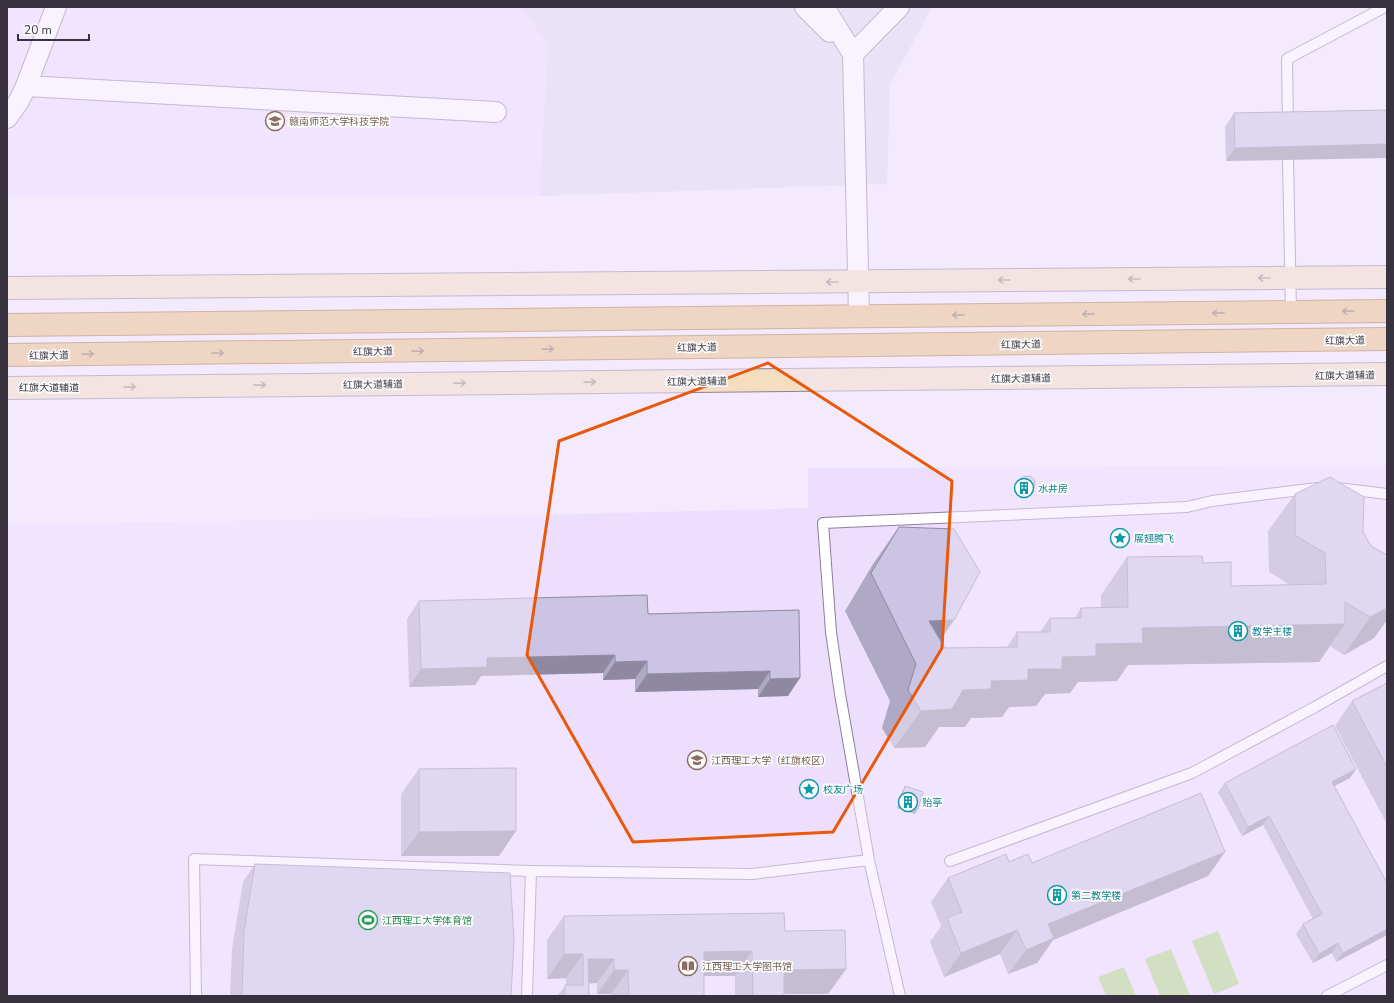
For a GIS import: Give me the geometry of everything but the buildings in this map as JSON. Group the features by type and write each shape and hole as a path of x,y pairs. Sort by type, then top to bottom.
{"main road":[{"path":"7,288 1387,277"},
{"path":"7,326 1387,311"},
{"name":"红旗大道","path":"7,355 1387,339"},
{"name":"红旗大道辅道","path":"7,388 1387,374"}],"street":[{"path":"7,118 20,101 56,7"},
{"path":"805,7 853,54"},
{"path":"824,7 853,54 859,316"},
{"path":"853,54 899,7"},
{"path":"26,86 496,112"}],"lane":[{"path":"1288,126 1287,59 1385,7"},
{"path":"1288,160 1291,312"},
{"path":"900,996 869,860 831,632 823,523 1187,507 1212,501 1329,487 1387,494"},
{"path":"950,861 1192,773 1387,666"},
{"path":"196,996 194,859 531,871 752,874 869,860"},
{"path":"527,996 531,871"},
{"path":"1327,996 1387,965"}],"highlighted area":[{"path":"768,363 952,481 942,648 833,832 633,842 527,655 559,441"}],"shaded area":[{"name":"赣南师范大学科技学院","path":"7,7 521,7 548,45 539,196 7,196"},
{"path":"521,7 932,7 890,85 887,184 539,196 548,45"},
{"name":"江西理工大学（红旗校区）","path":"1387,465 1387,996 7,996 7,524 384,519 808,508 808,468"}],"green space":[{"path":"1218,931 1239,984 1214,994 1192,941"},
{"path":"1171,949 1190,996 1160,996 1145,959"},
{"path":"1124,967 1136,996 1106,996 1098,977"}],"place":[{"name":"赣南师范大学科技学院","path":"275,121"},
{"name":"水井房","path":"1024,488"},
{"name":"展翅腾飞","path":"1120,538"},
{"name":"教学主楼","path":"1238,631"},
{"name":"江西理工大学（红旗校区）","path":"697,760"},
{"name":"校友广场","path":"809,789"},
{"name":"贻亭","path":"908,802"},
{"name":"第二教学楼","path":"1057,895"},
{"name":"江西理工大学体育馆","path":"368,920"},
{"name":"江西理工大学图书馆","path":"688,966"}]}
